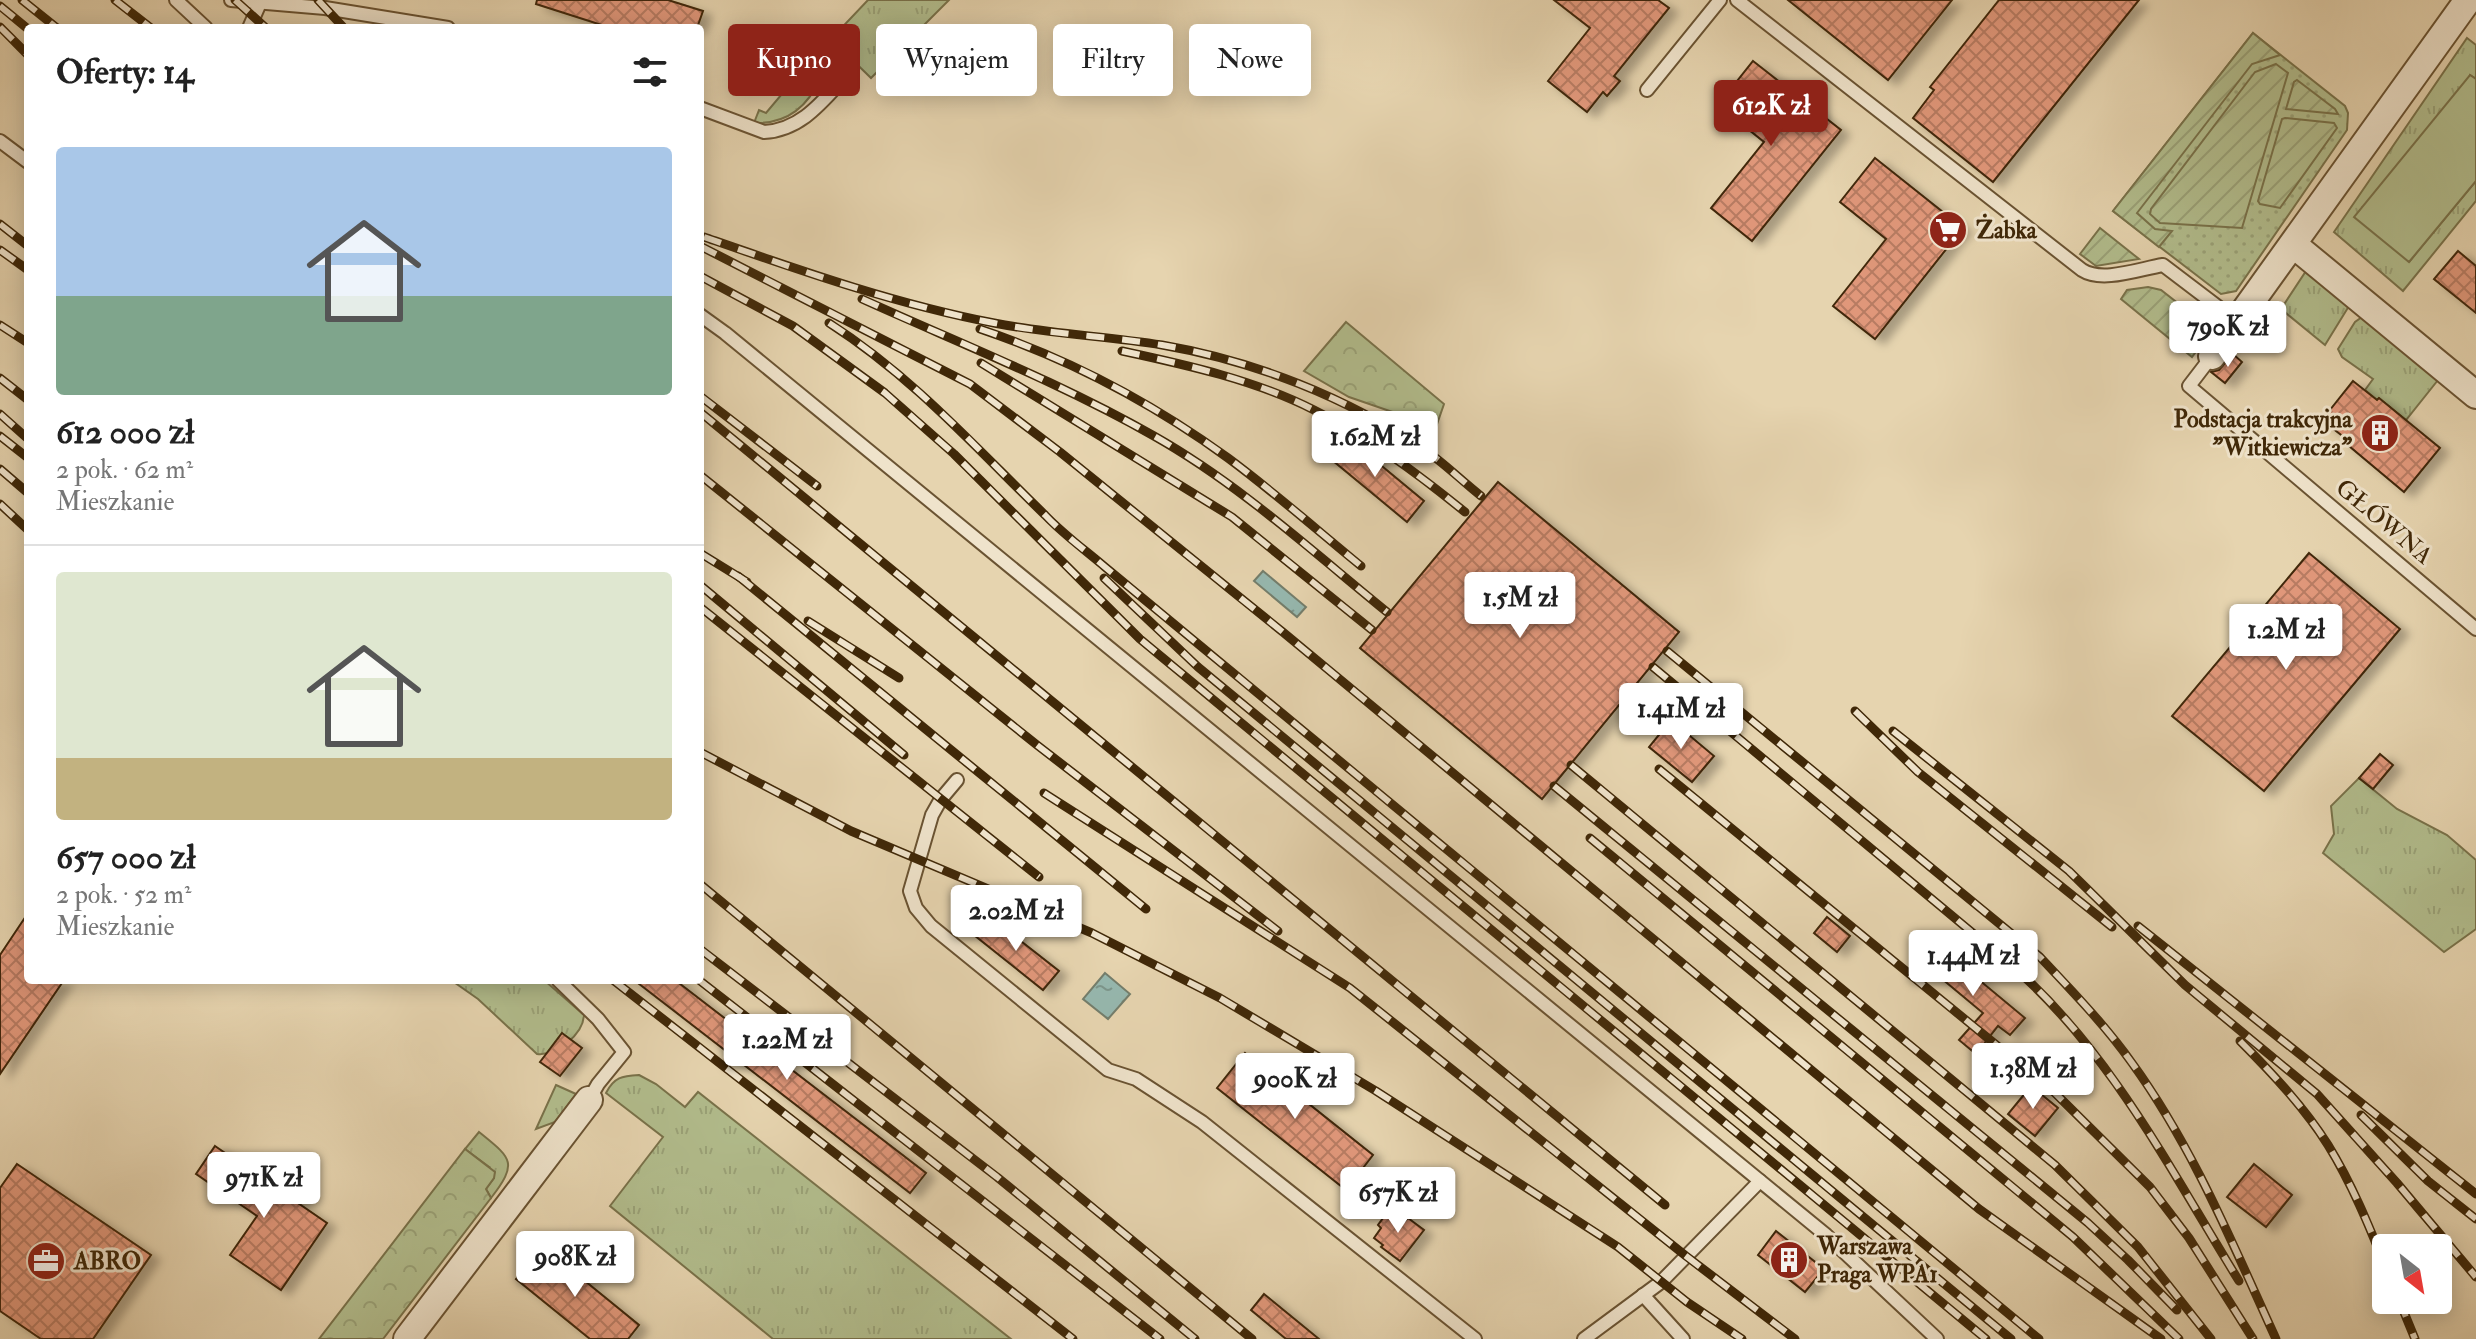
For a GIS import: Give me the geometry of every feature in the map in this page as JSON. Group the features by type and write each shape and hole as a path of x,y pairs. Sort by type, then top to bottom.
{"street":[{"path":"2212,356 2468,10"},
{"path":"2294,245 2476,395"},
{"path":"407,1339 589,1100"}],"lane":[{"path":"176,0 202,24"},
{"path":"231,0 325,8 423,24"},
{"path":"1647,90 1720,0"},
{"path":"1737,0 2089,275 2163,265 2238,322"},
{"path":"251,24 260,3"},
{"path":"704,110 764,132 791,127 810,114 827,96"},
{"path":"0,141 24,159"},
{"path":"704,318 1826,1235 1937,1339"},
{"name":"GŁÓWNA","path":"2212,356 2189,386 2476,629"},
{"path":"957,780 932,815 910,891 916,908 931,926 1108,1070 1136,1079 1202,1122 1475,1339"},
{"path":"562,984 598,1019 624,1052 589,1100"},
{"path":"1584,1339 1661,1282 1760,1181"},
{"path":"1643,1295 1683,1339"}],"green space":[{"path":"868,0 949,0 925,24 876,24 876,73 871,78 860,67 860,24 845,24"},
{"path":"2253,33 2345,106 2348,113 2347,130 2236,291 2221,294 2113,211"},
{"path":"2253,33 2280,55 2252,64 2137,213 2155,229 2172,231 2159,247 2113,211"},
{"path":"2467,38 2476,45 2476,79 2470,75 2409,262 2476,181 2476,201 2403,291 2334,232"},
{"path":"2276,64 2288,73 2242,228 2160,223 2150,214 2151,209 2255,72"},
{"path":"2470,75 2476,79 2476,181 2409,262 2354,217"},
{"path":"2297,80 2335,109 2338,114 2286,109"},
{"path":"780,96 810,96 786,117 754,123 759,110 766,113"},
{"path":"2282,119 2334,123 2337,128 2280,208 2258,201"},
{"path":"2100,228 2139,259 2096,266 2080,254"},
{"path":"2306,271 2349,306 2325,345 2281,309"},
{"path":"2148,287 2161,290 2212,330 2192,357 2121,299 2127,290"},
{"path":"2362,317 2438,380 2406,420 2365,390 2373,379 2342,357 2338,349 2355,322"},
{"path":"1346,322 1444,404 1436,427 1349,397 1304,371"},
{"path":"2359,778 2397,809 2447,835 2476,860 2476,929 2444,952 2323,853 2334,834 2331,806"},
{"path":"457,984 549,984 584,1015 579,1030 567,1043 552,1052 537,1054 478,999"},
{"path":"639,1075 685,1107 698,1092 1011,1339 773,1339 610,1206 663,1137 606,1093 619,1078"},
{"path":"556,1085 576,1094 555,1122 536,1129"},
{"path":"479,1132 508,1161 505,1176 491,1198 486,1189 494,1178 489,1167 465,1149"},
{"path":"465,1149 495,1172 486,1189 491,1198 383,1339 319,1339"}],"water":[{"path":"1263,571 1306,607 1297,617 1254,581"},
{"path":"1105,973 1130,994 1108,1019 1083,999"}],"building":[{"path":"537,0 668,0 703,11 698,24 598,24 536,4"},
{"path":"1554,0 1658,0 1669,8 1614,76 1620,81 1607,96 1603,92 1587,112 1548,81 1590,28"},
{"path":"1788,0 1952,0 1888,80"},
{"path":"1999,0 2139,0 1993,182 1913,118 1934,90 1930,87"},
{"path":"1753,61 1841,130 1752,241 1711,208 1764,142 1718,105"},
{"path":"1875,158 1963,228 1875,339 1833,306 1886,239 1840,202"},
{"path":"2458,251 2476,266 2476,313 2434,279"},
{"path":"2233,354 2242,362 2225,383 2211,372 2219,370"},
{"name":"Podstacja trakcyjna \"Witkiewicza\"","path":"2353,381 2440,448 2404,492 2322,420"},
{"path":"1341,436 1352,446 1354,443 1424,501 1407,522 1326,455"},
{"path":"1498,482 1679,632 1542,799 1360,648"},
{"path":"2309,553 2400,629 2264,791 2172,716"},
{"path":"1671,720 1714,756 1692,782 1649,747"},
{"path":"2380,754 2393,765 2373,789 2359,778"},
{"path":"989,916 1059,971 1043,990 974,935"},
{"path":"1827,917 1850,936 1837,952 1814,933"},
{"path":"24,919 24,984 61,984 0,1074 0,955"},
{"path":"1931,940 2025,1018 2010,1035 1998,1026 1976,1054 1959,1040 1983,1013 1917,958"},
{"path":"639,984 680,984 926,1173 910,1193"},
{"path":"562,1033 582,1048 560,1076 540,1062"},
{"path":"1245,1053 1373,1155 1346,1190 1217,1088"},
{"path":"2031,1086 2058,1108 2035,1136 2008,1114"},
{"path":"215,1146 327,1223 281,1290 230,1255 257,1216 196,1174"},
{"path":"17,1164 151,1255 93,1339 41,1339 0,1311 0,1188"},
{"path":"2254,1164 2292,1195 2266,1227 2227,1197"},
{"path":"1389,1210 1404,1222 1408,1218 1424,1230 1400,1261 1374,1238 1381,1228 1378,1225"},
{"name":"Warszawa Praga WPA1","path":"1776,1231 1824,1269 1805,1292 1758,1255"},
{"path":"542,1246 639,1325 628,1339 590,1339 516,1279"},
{"path":"1264,1294 1319,1339 1286,1339 1251,1310"}],"railway":[{"path":"22,0 52,24"},
{"path":"115,0 146,24"},
{"path":"235,0 262,24"},
{"path":"318,0 340,24"},
{"path":"0,6 24,26"},
{"path":"0,27 24,51"},
{"path":"0,224 24,243"},
{"path":"704,237 848,285 957,315 1036,330 1162,345 1265,371 1364,413 1432,455 1481,496"},
{"path":"704,248 970,384 1060,452 1284,633 1979,1209 2161,1339"},
{"path":"0,250 24,267"},
{"path":"704,278 793,326 885,393 954,454 1140,639 1986,1339"},
{"path":"862,299 1046,381 1154,436 1216,475 1387,612"},
{"path":"829,323 916,389 1074,542 2039,1339"},
{"path":"0,325 24,340"},
{"path":"980,329 1077,368 1169,418 1245,471 1361,566"},
{"path":"1122,351 1220,374 1291,399 1374,444 1465,512"},
{"path":"981,363 1232,517 1372,630"},
{"path":"0,378 24,397"},
{"path":"704,399 817,486"},
{"path":"0,414 24,435"},
{"path":"704,415 1665,1205"},
{"path":"0,436 24,455"},
{"path":"0,469 24,490"},
{"path":"704,478 1037,745 1278,931"},
{"path":"0,504 24,526"},
{"path":"704,555 747,582"},
{"path":"738,576 1146,909"},
{"path":"1104,578 1198,667 2011,1339"},
{"path":"704,588 904,755"},
{"path":"704,610 1039,877"},
{"path":"808,621 899,678"},
{"path":"1667,651 2040,957 2088,1008 2132,1063 2174,1128 2211,1197 2276,1339"},
{"path":"1653,667 2010,964 2046,998 2078,1034 2136,1114 2239,1281"},
{"path":"1855,711 1918,772 2112,927"},
{"path":"1893,731 2069,871 2185,985 2317,1094 2476,1277"},
{"path":"704,754 851,831 1092,933 1220,998 1376,1091 1618,1247 1687,1302 1742,1339"},
{"path":"1571,765 2055,1165 2138,1247 2211,1339"},
{"path":"1659,769 2055,1093 2150,1187 2189,1238 2253,1339"},
{"path":"1554,786 2088,1223 2177,1310"},
{"path":"1044,793 1350,988 1795,1339"},
{"path":"1590,838 2073,1237 2179,1339"},
{"path":"704,887 1252,1339"},
{"path":"2138,926 2476,1194"},
{"path":"704,952 997,1177 1195,1339"},
{"path":"618,984 1073,1339"},
{"path":"704,984 1160,1339"},
{"path":"2240,1041 2309,1117 2328,1145 2372,1234"},
{"path":"2361,1115 2428,1181 2476,1219"},
{"path":"2405,1314 2415,1339"}],"place":[{"name":"Żabka","path":"1948,230"},
{"name":"Podstacja trakcyjna \"Witkiewicza\"","path":"2380,433"},
{"name":"Warszawa Praga WPA1","path":"1789,1260"},
{"name":"ABRO","path":"46,1261"}]}
